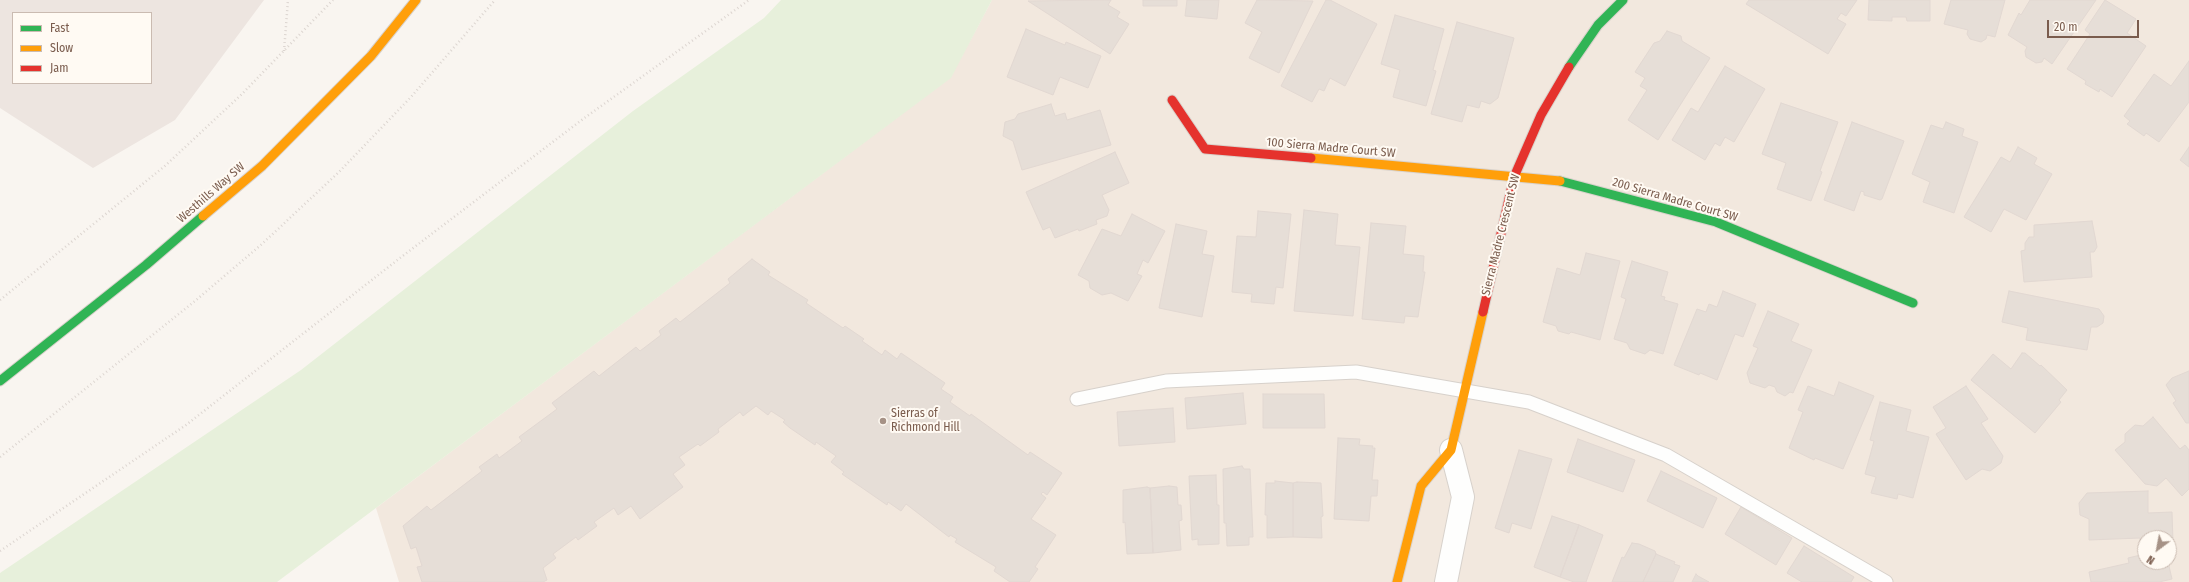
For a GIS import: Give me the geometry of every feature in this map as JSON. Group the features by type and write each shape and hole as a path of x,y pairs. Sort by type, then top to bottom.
{"street":[{"name":"Westhills Way SW","path":"0,381 146,265 262,166 371,56 416,0"},
{"name":"Sierra Madre Crescent SW","path":"1397,582 1421,486 1451,450 1514,177 1541,115 1571,63 1598,25 1623,0"},
{"name":"100 Sierra Madre Court SW","path":"1172,100 1205,149 1514,177"},
{"name":"200 Sierra Madre Court SW","path":"1514,177 1561,180 1716,222 1913,303"},
{"name":"Sierra Madre Crescent SW","path":"1446,582 1464,497 1451,450"}],"lane":[{"path":"1077,399 1166,381 1356,372 1529,402 1666,455 1886,582"}],"path":[{"path":"284,51 288,0"},
{"path":"0,300 166,165 242,94 333,0"},
{"path":"0,457 195,301 262,244 339,172 412,96 495,0"},
{"path":"0,551 186,425 400,258 583,119 749,0"}],"shaded area":[{"path":"0,0 264,0 175,120 93,168 0,108"},
{"path":"992,0 2189,0 2189,582 399,582 376,508 950,78"}],"green space":[{"path":"781,0 992,0 951,78 277,582 0,582 0,573 301,370 633,111 764,18"}],"building":[{"path":"1111,0 1108,5 1120,12 1117,17 1129,24 1110,54 1028,1"},
{"path":"1143,0 1177,0 1177,6 1143,6"},
{"path":"1187,0 1219,0 1217,19 1185,16"},
{"path":"1257,0 1313,1 1279,73 1249,58 1262,32 1245,23"},
{"path":"1326,0 1330,0 1377,24 1345,86 1330,78 1324,91 1319,89 1312,102 1281,86"},
{"path":"1749,0 1857,0 1846,16 1841,13 1837,19 1846,24 1828,54 1746,4"},
{"path":"1869,0 1930,0 1930,21 1907,21 1906,17 1892,17 1892,21 1868,20"},
{"path":"1951,0 2005,0 1995,37 1987,35 1986,39 1981,42 1970,39 1967,34 1968,30 1944,24"},
{"path":"2030,0 2096,0 2052,64 2044,58 2042,62 2036,63 2026,57 2025,51 2027,47 2008,35 2019,13 2021,15"},
{"path":"2105,0 2136,19 2127,33 2146,46 2112,97 2100,89 2099,92 2085,84 2086,81 2067,69 2090,34 2085,30"},
{"path":"1395,15 1444,29 1433,70 1436,71 1426,106 1393,97 1400,70 1381,64"},
{"path":"1457,22 1514,38 1498,98 1490,104 1481,101 1479,108 1467,105 1462,122 1431,114"},
{"path":"1026,29 1065,45 1066,42 1101,56 1088,88 1060,77 1053,95 1007,77"},
{"path":"1667,31 1681,36 1682,41 1710,58 1658,140 1628,120 1647,90 1640,86 1645,78 1635,72 1654,43 1660,41"},
{"path":"2189,61 2189,102 2159,142 2146,133 2144,136 2127,124 2130,121 2124,116 2154,74 2171,86"},
{"path":"1725,66 1765,89 1734,142 1725,137 1720,146 1715,143 1705,160 1672,140 1691,108 1698,112"},
{"path":"1781,103 1838,122 1811,201 1777,189 1786,163 1762,154"},
{"path":"1051,104 1055,116 1065,113 1067,120 1100,110 1111,145 1022,170 1013,141 1003,136 1005,122 1015,119 1018,114"},
{"path":"1852,122 1904,141 1882,199 1880,200 1864,195 1864,192 1861,191 1854,211 1824,200"},
{"path":"1946,122 1964,129 1962,136 1978,142 1954,213 1923,202 1930,182 1912,174 1931,125 1943,129"},
{"path":"2018,147 2037,158 2034,164 2052,174 2026,220 2004,209 1991,232 1964,217 2001,157 2010,162"},
{"path":"2189,147 2189,167 2180,160"},
{"path":"1115,152 1129,183 1102,195 1109,210 1107,216 1096,220 1097,224 1079,231 1078,229 1055,238 1050,227 1043,230 1026,192"},
{"path":"1304,210 1338,214 1335,245 1360,247 1353,316 1294,311"},
{"path":"1258,211 1291,214 1283,288 1276,287 1274,304 1251,302 1252,294 1232,292 1237,236 1256,237"},
{"path":"1132,214 1165,231 1148,263 1143,260 1137,274 1142,276 1128,301 1111,293 1102,295 1090,288 1089,281 1078,275 1102,229 1121,236"},
{"path":"2092,221 2097,247 2094,252 2090,252 2092,277 2024,282 2021,251 2025,250 2025,243 2029,237 2034,237 2034,225"},
{"path":"1371,223 1406,226 1403,254 1424,256 1423,272 1425,272 1418,317 1405,316 1404,323 1362,319"},
{"path":"1176,224 1207,231 1202,254 1214,256 1202,317 1159,308"},
{"path":"1586,253 1620,261 1600,340 1571,332 1569,334 1558,331 1556,326 1543,322 1557,268 1580,275"},
{"name":"Sierras of Richmond Hill","path":"752,259 770,272 768,275 808,300 806,303 843,328 845,326 864,339 862,341 882,355 885,350 897,359 901,353 945,383 941,389 953,397 950,402 970,416 971,414 1028,455 1030,452 1062,473 1047,495 1043,492 1041,494 1046,498 1031,519 1056,535 1035,567 1038,569 1029,582 1010,582 994,571 996,567 955,542 957,539 950,535 949,537 906,504 901,511 888,502 887,505 842,474 844,472 831,462 836,456 816,442 815,445 790,428 783,422 785,420 771,411 768,415 756,406 743,416 740,412 718,429 719,432 700,446 698,444 679,457 685,465 673,474 683,487 640,519 631,506 618,515 614,508 594,522 597,526 578,540 576,537 553,554 556,558 543,568 547,580 543,582 422,582 417,567 422,566 416,547 411,549 403,526 427,506 431,510 482,471 479,467 497,454 499,458 522,441 519,437 557,409 552,403 594,371 599,376 636,347 640,351 661,335 659,331 676,318 680,322 730,283 728,279"},
{"path":"1632,261 1668,272 1661,296 1665,297 1664,300 1678,304 1663,354 1650,350 1645,354 1630,349 1627,343 1614,339 1626,299 1621,297"},
{"path":"1723,291 1756,304 1743,337 1735,334 1717,380 1700,373 1699,375 1674,365 1697,309 1706,312 1709,304 1717,307"},
{"path":"2009,291 2099,309 2104,316 2103,323 2097,327 2091,327 2087,350 2026,340 2028,328 2002,322"},
{"path":"1768,311 1799,324 1791,341 1812,350 1793,393 1790,392 1785,396 1777,392 1775,387 1769,385 1765,388 1750,383 1747,373 1758,348 1753,346"},
{"path":"2022,353 2025,353 2040,366 2041,365 2067,390 2059,400 2061,402 2035,433 1971,380 1993,354 2011,369"},
{"path":"2189,371 2189,423 2186,423 2173,403 2176,401 2166,385 2172,378"},
{"path":"1839,382 1874,396 1843,469 1815,458 1814,460 1789,448 1803,412 1798,410 1808,386 1834,396"},
{"path":"1966,386 1988,419 1981,423 2003,456 2001,463 1990,471 1982,469 1966,480 1936,434 1946,428 1933,407"},
{"path":"1243,393 1246,424 1187,429 1185,398"},
{"path":"1263,394 1324,394 1325,428 1263,428"},
{"path":"1880,402 1911,410 1906,431 1929,437 1913,498 1898,494 1897,499 1871,493 1876,477 1865,474 1874,441 1870,440"},
{"path":"1173,408 1175,442 1119,446 1117,412"},
{"path":"2153,417 2180,449 2185,445 2189,450 2189,489 2182,496 2166,478 2157,486 2145,484 2115,450 2125,442 2125,434 2135,425 2143,426"},
{"path":"1338,438 1360,439 1359,445 1373,446 1372,448 1375,448 1372,480 1378,480 1377,496 1371,496 1369,521 1334,519"},
{"path":"1578,439 1635,460 1623,492 1567,472"},
{"path":"1519,450 1552,459 1531,529 1512,523 1509,533 1495,528"},
{"path":"1242,466 1244,469 1250,469 1253,537 1249,537 1249,545 1227,546 1226,523 1224,523 1223,469"},
{"path":"1661,471 1717,498 1703,528 1647,501"},
{"path":"1216,475 1217,505 1219,505 1219,544 1198,545 1198,539 1192,540 1189,476"},
{"path":"1275,481 1293,483 1293,537 1267,538 1267,515 1265,515 1266,483 1275,483"},
{"path":"1293,483 1321,483 1323,516 1321,517 1322,538 1293,537"},
{"path":"1169,486 1177,487 1178,505 1181,505 1182,520 1179,521 1181,550 1153,553 1150,488"},
{"path":"1147,487 1150,488 1153,553 1127,554 1125,522 1123,523 1123,490"},
{"path":"2148,491 2148,513 2172,512 2173,530 2137,530 2137,538 2089,540 2089,519 2080,515 2079,503 2087,493"},
{"path":"1741,507 1792,538 1776,565 1725,534"},
{"path":"1552,516 1579,525 1560,577 1534,567"},
{"path":"1579,525 1603,535 1586,582 1574,582 1560,577"},
{"path":"1632,543 1639,544 1655,551 1656,554 1643,582 1612,582 1622,557 1624,558"},
{"path":"1804,546 1854,577 1851,582 1802,582 1787,573"},
{"path":"1656,554 1675,562 1674,564 1680,566 1673,582 1643,582"},
{"path":"2137,556 2137,570 2170,570 2172,579 2159,582 2091,582 2089,572 2129,563 2128,558"},
{"path":"1696,574 1698,576 1709,582 1692,582"}],"traffic: fast":[{"path":"1569,67 1598,25 1623,0"},
{"path":"1560,181 1716,222 1913,303"},
{"path":"0,381 146,265 203,216"}],"traffic: slow":[{"path":"203,216 262,166 371,56 416,0"},
{"path":"1311,158 1560,181"},
{"path":"1397,582 1421,486 1451,450 1483,312"}],"traffic: jam":[{"path":"1483,312 1514,177 1541,115 1569,67"},
{"path":"1172,100 1205,149 1311,158"}],"place":[{"name":"Sierras of Richmond Hill","path":"883,421"}]}
